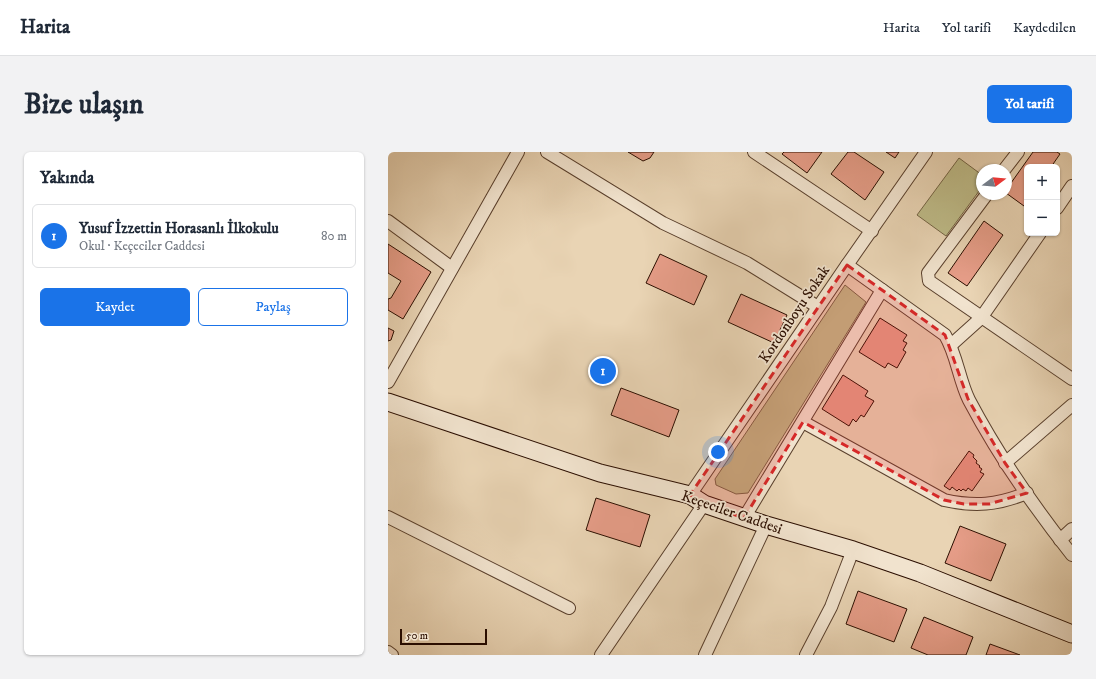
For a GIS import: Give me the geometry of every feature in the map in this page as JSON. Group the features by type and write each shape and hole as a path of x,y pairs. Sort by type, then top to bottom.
{"street":[{"path":"388,382 518,152"},
{"path":"547,152 663,223 747,263 818,307"},
{"path":"754,152 872,231"},
{"name":"Kordonboyu Sokak","path":"601,655 818,307 926,152"},
{"path":"1009,164 1018,152"},
{"path":"1060,204 1072,186"},
{"path":"983,200 928,273 929,281 935,287 1072,379"},
{"path":"388,221 452,268"},
{"path":"951,345 982,318 1038,236"},
{"path":"847,265 945,335 951,345 968,399 1005,463 1072,555"},
{"path":"744,518 882,290"},
{"name":"Keçeciler Caddesi","path":"388,402 600,473 697,500 744,518 853,550 920,572 1072,634"},
{"path":"1005,463 1072,405"},
{"path":"803,422 944,500 964,504 989,504 1010,500 1027,493"},
{"path":"388,517 569,608"},
{"path":"705,655 766,525"},
{"path":"1060,540 1072,529"},
{"path":"806,655 831,607 853,550"},
{"path":"388,652 392,655"}],"highlighted area":[{"path":"847,265 945,335 968,399 1005,463 1027,493 989,504 964,504 944,500 803,422 744,518 704,504 690,495"}],"shaded area":[{"path":"959,158 976,171 976,195 946,236 917,215"},
{"path":"845,285 866,302 748,493 736,494 716,485 715,479"}],"building":[{"path":"628,152 654,152 650,158 643,161"},
{"path":"784,152 822,152 807,173 782,154"},
{"path":"848,152 854,152 884,172 865,200 831,174"},
{"path":"886,152 899,152 895,158"},
{"path":"1033,152 1057,152 1060,154 1053,164 1024,164"},
{"path":"1024,165 1024,206 1012,197 1012,182"},
{"path":"984,221 1003,235 967,286 948,273"},
{"path":"388,244 431,272 403,319 388,310 388,299 391,298 401,281 388,273"},
{"path":"660,254 707,276 694,305 646,283"},
{"path":"741,294 787,315 774,343 728,322"},
{"path":"880,318 907,335 903,341 907,343 903,350 906,352 897,368 888,363 885,368 859,352"},
{"path":"388,328 394,331 391,340 388,341"},
{"path":"843,375 868,391 865,396 874,401 864,417 861,415 856,422 853,419 849,426 822,409"},
{"path":"621,388 679,410 669,437 611,415"},
{"path":"969,451 974,455 973,457 977,461 976,463 982,469 980,472 984,474 972,491 968,488 966,491 963,489 961,491 959,489 957,491 952,487 950,490 944,486"},
{"path":"596,498 650,515 640,547 586,530"},
{"path":"960,526 1006,544 991,581 945,563"},
{"path":"858,591 907,609 894,642 846,624"},
{"path":"924,617 973,637 966,655 928,655 911,648"},
{"path":"990,644 1020,655 986,655"}],"place":[{"name":"Yusuf İzzettin Horasanlı İlkokulu","path":"603,371"}]}
